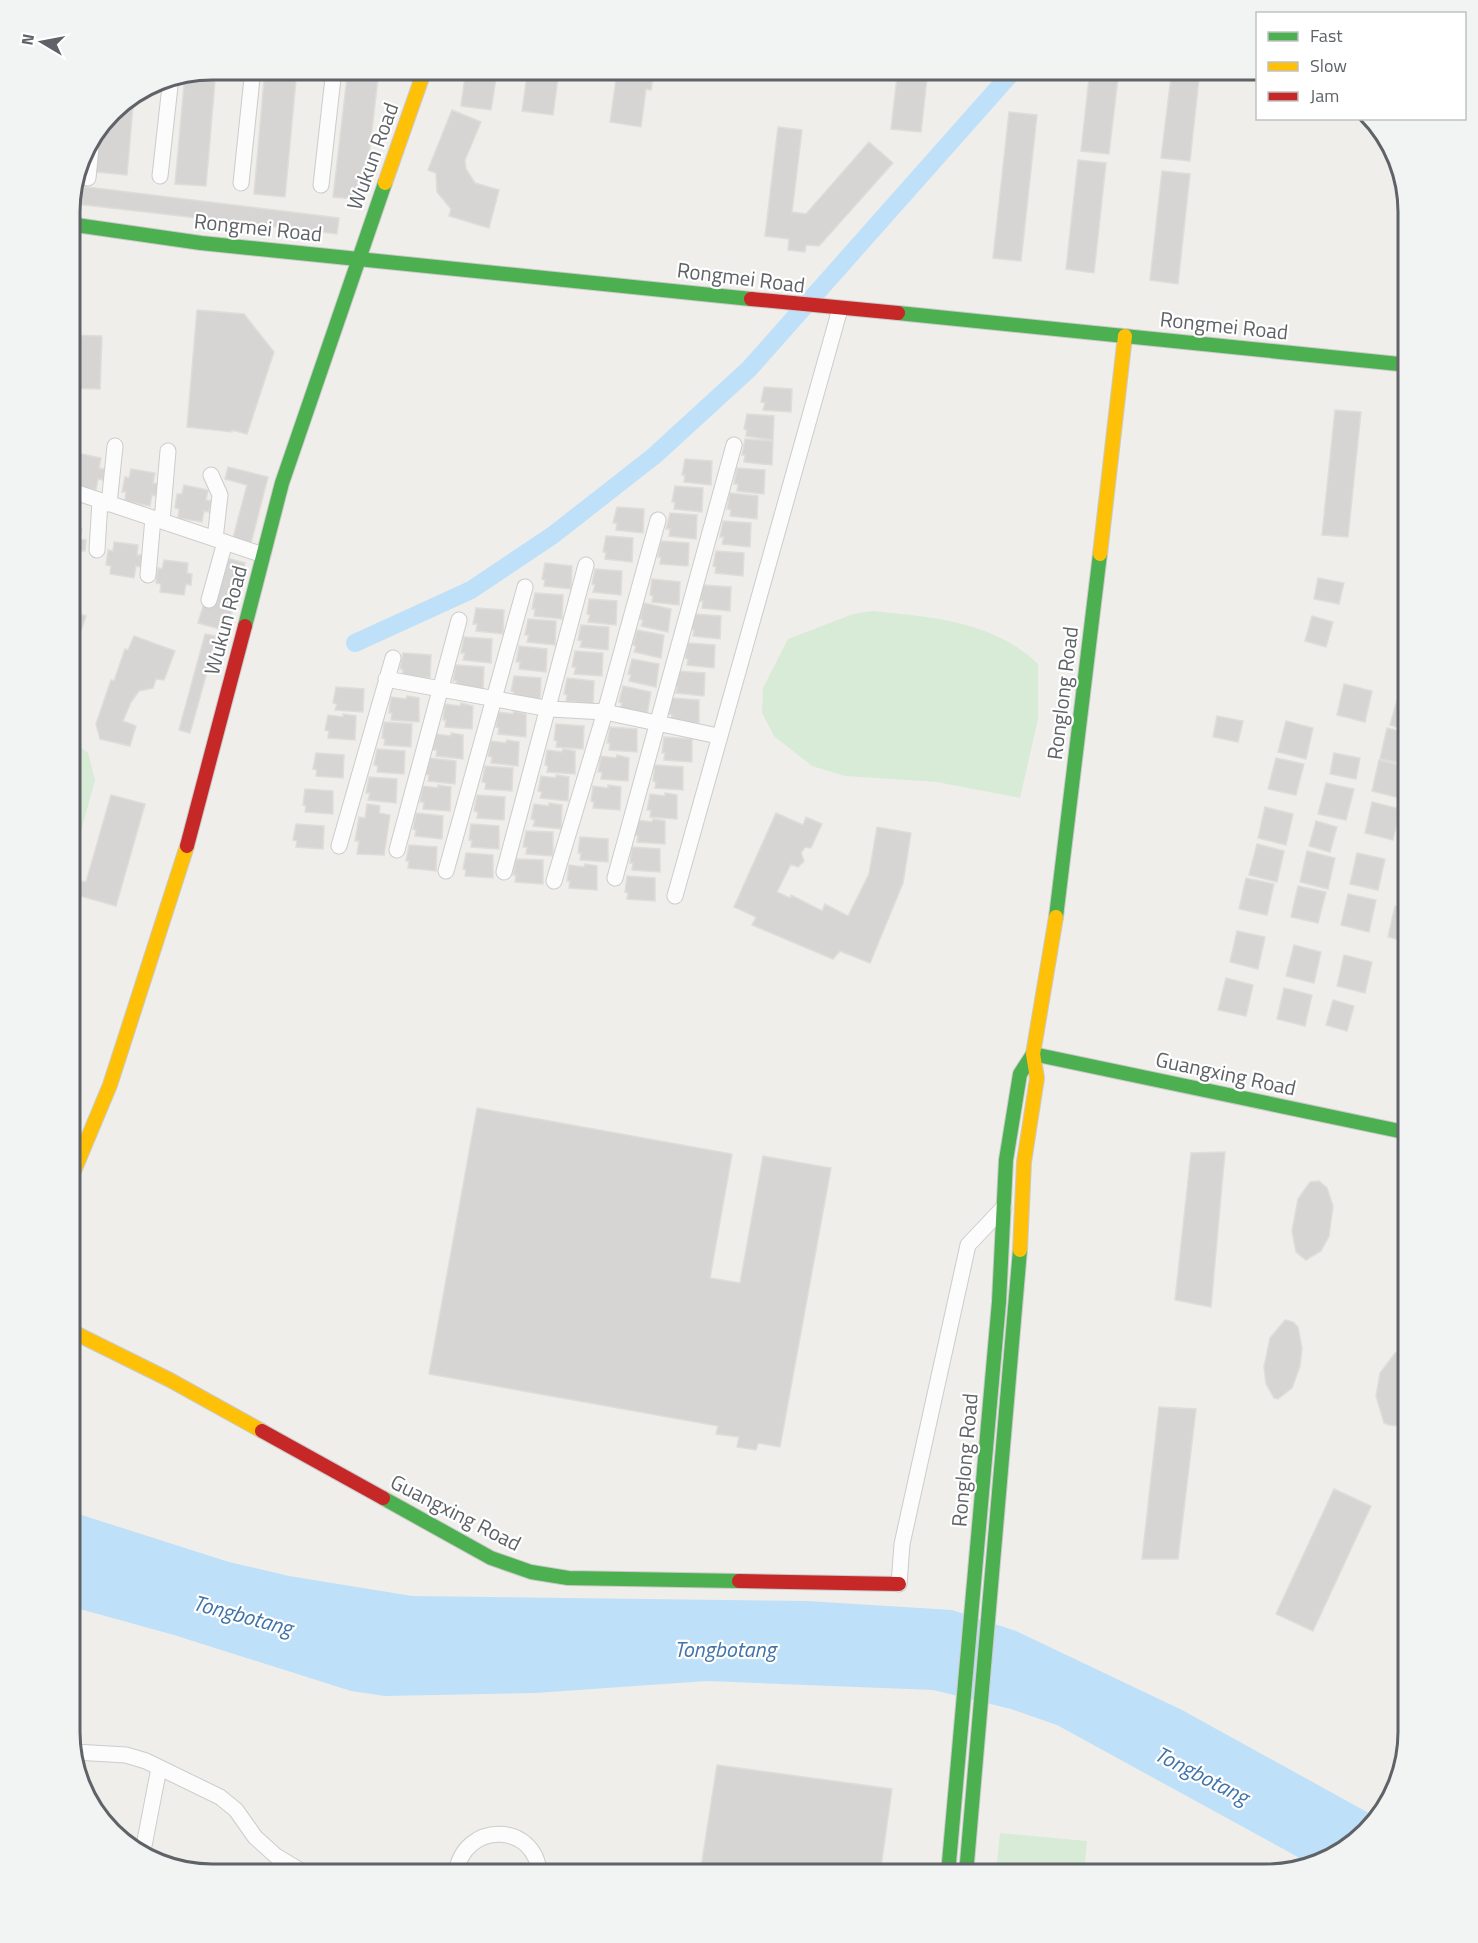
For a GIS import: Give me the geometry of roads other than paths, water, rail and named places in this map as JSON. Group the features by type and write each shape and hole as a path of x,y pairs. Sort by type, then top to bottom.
{"street":[{"path":"241,183 252,80"},
{"path":"321,185 333,80"},
{"name":"Wukun Road","path":"80,1157 110,1085 190,838 282,483 421,80"},
{"path":"160,176 170,87"},
{"path":"88,178 90,162"},
{"name":"Rongmei Road","path":"80,226 201,243 840,309 1399,363"},
{"path":"675,896 718,736 840,309"},
{"name":"Ronglong Road","path":"967,1864 1017,1303 1024,1162 1037,1078 1033,1054 1061,884 1125,336"},
{"path":"615,878 734,445"},
{"path":"97,550 115,446"},
{"path":"148,575 168,451"},
{"path":"209,600 220,541 220,495 211,475"},
{"path":"80,494 263,555"},
{"path":"554,881 605,712 658,520"},
{"path":"504,872 550,709 586,565"},
{"path":"446,871 525,587"},
{"path":"397,850 438,690 459,620"},
{"path":"339,846 393,658"},
{"path":"386,679 550,709 605,712 718,736"},
{"name":"Ronglong Road","path":"949,1864 999,1302 1006,1160 1020,1074 1033,1054"},
{"name":"Guangxing Road","path":"1033,1054 1399,1131"},
{"path":"899,1584 902,1544 968,1245 1004,1207"},
{"name":"Guangxing Road","path":"80,1335 170,1380 491,1558 531,1572 568,1578 899,1584"},
{"path":"82,1752 126,1755 220,1797 236,1810 255,1837 276,1856 289,1864"},
{"path":"144,1845 159,1768"},
{"path":"459,1864 464,1851 473,1841 486,1835 500,1833 513,1836 525,1843 533,1854 536,1864"}],"water":[{"name":"Tongbotang","path":"80,1515 229,1562 289,1576 412,1596 807,1601 952,1610 1016,1631 1182,1710 1370,1814 1354,1831 1340,1841 1325,1850 1301,1859 1057,1725 1011,1709 933,1690 707,1681 535,1693 385,1696 351,1691 174,1635 80,1609"}],"waterway":[{"path":"355,643 471,590 553,535 654,456 749,369 1005,80"}]}
